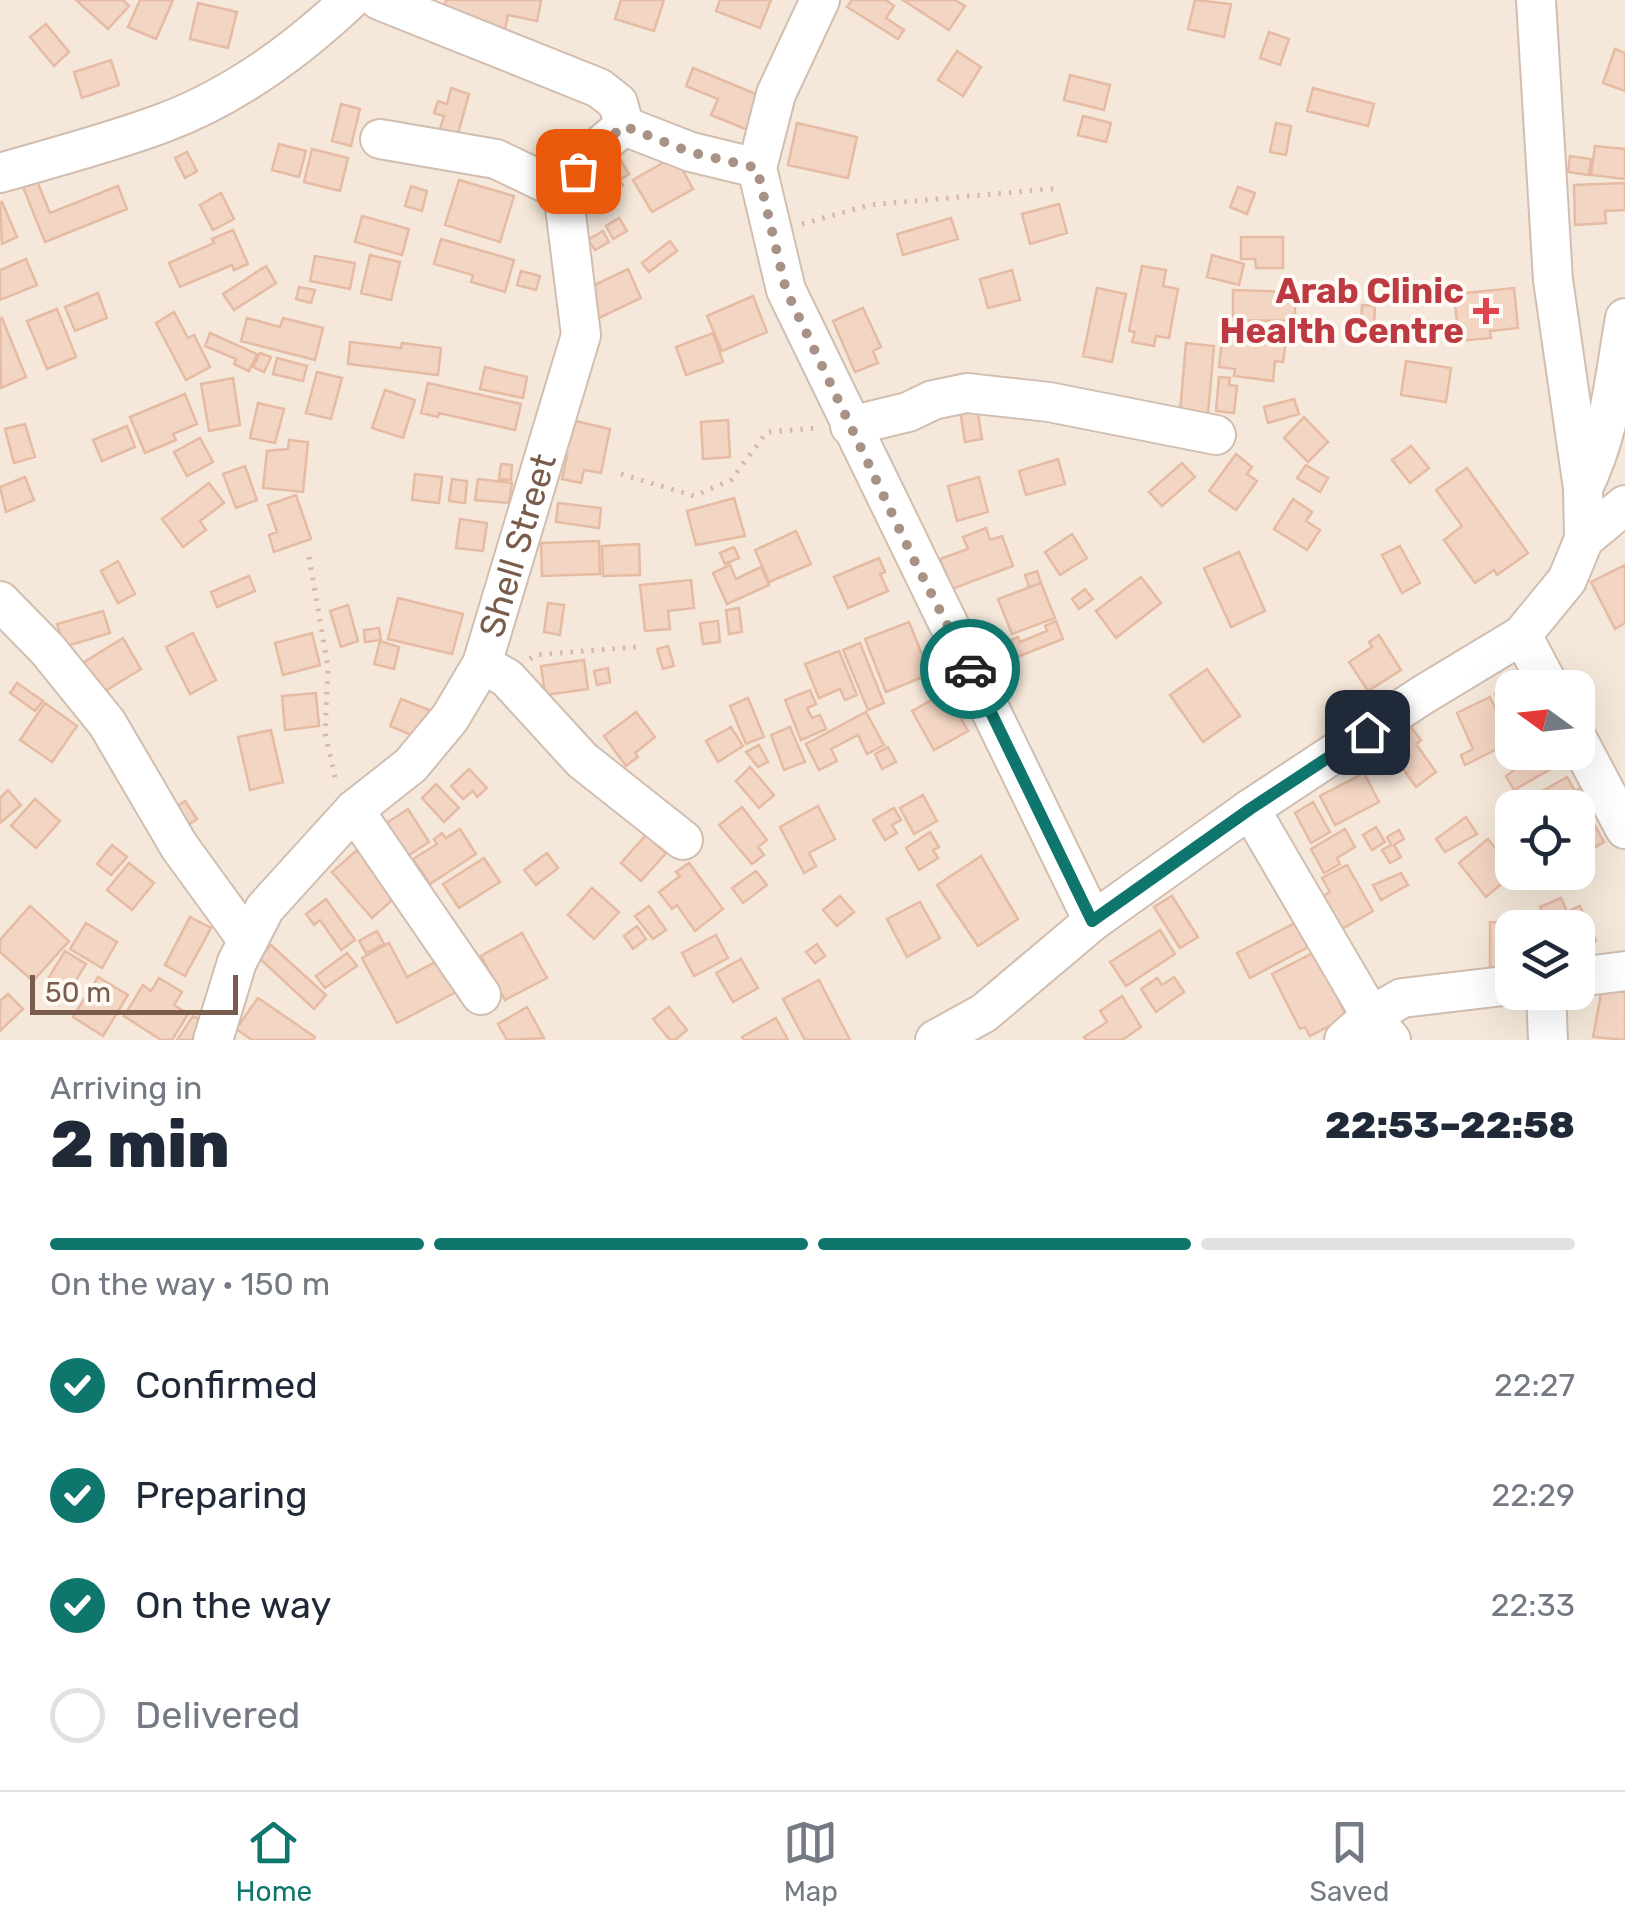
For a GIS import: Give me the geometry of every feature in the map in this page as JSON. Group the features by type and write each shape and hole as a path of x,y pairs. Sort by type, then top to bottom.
{"street":[{"path":"0,174 164,123 226,93 276,62 350,0"},
{"path":"380,0 599,88 618,102 624,126"},
{"path":"820,0 776,94 757,168 786,290 1092,921"},
{"path":"935,1040 992,1027 1092,921 1250,809 1421,696 1522,636 1566,580 1584,539 1583,488 1553,280 1536,0"},
{"path":"624,126 690,152 757,168"},
{"path":"380,139 496,159 563,191 594,151 624,126"},
{"name":"Shell Street","path":"213,1040 237,962 265,908 354,810 411,766 494,671 582,335 563,191"},
{"path":"1583,488 1600,453 1607,426 1625,318"},
{"path":"850,426 967,393 1049,402 1216,436"},
{"path":"1584,539 1625,506"},
{"path":"0,601 47,649 108,723 180,846 248,941"},
{"path":"1522,636 1540,670"},
{"path":"494,671 582,760 683,840"},
{"path":"1594,770 1625,829"},
{"path":"1250,809 1369,1032 1402,998 1495,987"},
{"path":"354,810 481,995"},
{"path":"1595,974 1625,970"},
{"path":"1547,1010 1548,1040"}],"path":[{"path":"772,231 869,206 1060,188"},
{"path":"621,474 694,496 732,480 767,432 850,426"},
{"path":"309,557 328,668 325,733 337,786 354,810"},
{"path":"494,671 535,656 636,647"}],"shaded area":[{"path":"0,0 1625,0 1625,1040 0,1040"}],"building":[{"path":"76,0 123,0 129,6 108,29"},
{"path":"140,0 173,0 156,39 128,27"},
{"path":"446,0 541,1 537,21 508,15 505,29 442,16"},
{"path":"621,0 664,0 654,31 615,19"},
{"path":"720,0 771,0 760,28 716,11"},
{"path":"852,0 886,0 894,6 886,18 904,30 898,39 847,7"},
{"path":"903,0 955,0 965,6 949,30"},
{"path":"1195,0 1231,4 1224,37 1188,29"},
{"path":"198,3 237,12 228,48 190,39"},
{"path":"46,24 69,52 54,66 30,37"},
{"path":"1269,32 1289,39 1280,65 1260,58"},
{"path":"1615,49 1625,53 1625,91 1603,83"},
{"path":"957,51 981,67 963,96 938,80"},
{"path":"111,60 119,85 82,98 74,72"},
{"path":"693,68 761,96 748,130 711,115 718,99 686,86"},
{"path":"1070,75 1110,85 1104,110 1064,100"},
{"path":"451,88 469,94 457,137 439,132 444,116 434,113 438,101 447,104"},
{"path":"1313,88 1374,104 1368,126 1307,111"},
{"path":"341,104 360,109 351,146 332,141"},
{"path":"1083,116 1111,123 1106,142 1078,135"},
{"path":"797,123 857,137 848,178 788,165"},
{"path":"1276,123 1291,126 1286,155 1270,152"},
{"path":"279,144 306,151 299,177 272,170"},
{"path":"1595,146 1625,149 1625,179 1591,175"},
{"path":"312,149 348,158 340,191 304,182"},
{"path":"187,152 197,171 185,178 175,158"},
{"path":"675,156 693,189 652,212 633,180"},
{"path":"1570,156 1591,159 1589,175 1568,172"},
{"path":"619,157 629,174 620,180 623,185 602,197 589,176"},
{"path":"459,180 514,196 500,242 445,225"},
{"path":"37,181 50,213 118,186 127,209 45,242 23,187"},
{"path":"1625,183 1625,210 1605,211 1606,223 1575,225 1574,185"},
{"path":"411,186 427,191 422,211 405,206"},
{"path":"1238,187 1255,193 1247,214 1230,207"},
{"path":"221,193 234,219 213,230 200,205"},
{"path":"0,203 17,237 2,244"},
{"path":"1059,204 1067,233 1030,244 1022,214"},
{"path":"362,216 409,229 402,255 355,242"},
{"path":"619,218 627,231 613,239 606,226"},
{"path":"951,218 958,239 903,255 897,234"},
{"path":"233,230 248,264 234,270 232,265 180,287 169,263"},
{"path":"603,231 609,242 595,250 588,240"},
{"path":"1241,237 1283,237 1283,268 1256,268 1255,259 1241,259"},
{"path":"441,239 514,260 505,292 471,282 473,275 434,264"},
{"path":"670,241 677,251 649,272 642,263"},
{"path":"370,255 400,262 391,300 361,293"},
{"path":"1212,255 1244,264 1239,285 1207,277"},
{"path":"315,256 355,263 350,289 310,281"},
{"path":"26,259 37,285 0,300 0,270"},
{"path":"266,266 276,283 234,310 223,294"},
{"path":"1142,266 1166,270 1163,286 1178,289 1169,338 1156,336 1154,346 1132,342 1135,332 1129,331"},
{"path":"628,269 641,298 599,318 586,289"},
{"path":"1012,270 1020,300 988,308 980,279"},
{"path":"521,271 540,276 536,290 517,285"},
{"path":"299,287 315,290 311,303 296,299"},
{"path":"1097,288 1126,294 1112,362 1083,356"},
{"name":"Arab Clinic Health Centre","path":"1514,288 1518,328 1490,331 1491,338 1459,341 1454,294"},
{"path":"1233,290 1295,292 1295,321 1233,320"},
{"path":"98,293 107,318 75,331 65,307"},
{"path":"753,296 767,332 722,351 707,316"},
{"path":"1362,305 1375,306 1374,326 1361,325"},
{"path":"863,308 881,347 873,351 878,363 855,372 833,321"},
{"path":"57,309 76,357 47,369 27,321"},
{"path":"174,312 188,338 194,335 210,367 186,380 156,323"},
{"path":"247,318 280,327 283,318 323,328 315,360 241,341"},
{"path":"0,319 26,377 1,388"},
{"path":"1224,323 1287,330 1283,362 1275,361 1273,381 1234,376 1235,369 1219,367"},
{"path":"210,333 257,354 249,371 234,364 236,359 205,346"},
{"path":"713,333 723,362 686,375 676,347"},
{"path":"350,342 441,348 438,375 348,364"},
{"path":"1186,343 1214,346 1208,414 1180,412"},
{"path":"260,353 271,357 264,372 253,367"},
{"path":"277,358 307,366 303,381 273,374"},
{"path":"1406,361 1451,368 1446,402 1401,395"},
{"path":"485,367 527,377 523,398 480,389"},
{"path":"317,372 342,378 331,419 306,413"},
{"path":"1219,377 1230,378 1229,385 1237,386 1234,413 1216,411"},
{"path":"233,378 240,425 209,431 201,384"},
{"path":"428,383 521,404 515,430 439,413 438,417 421,413"},
{"path":"385,390 415,400 403,438 372,428"},
{"path":"185,394 197,424 173,434 176,440 145,453 130,417"},
{"path":"1294,399 1299,414 1268,423 1264,407"},
{"path":"976,401 982,439 965,442 959,404"},
{"path":"258,403 284,409 275,443 250,438"},
{"path":"1304,417 1328,442 1308,462 1284,438"},
{"path":"728,420 730,457 703,459 701,422"},
{"path":"575,421 610,429 601,473 584,470 581,483 562,479 566,436 571,437"},
{"path":"25,424 35,457 14,463 5,429"},
{"path":"127,426 135,447 102,461 93,440"},
{"path":"200,438 213,462 187,476 174,452"},
{"path":"289,440 308,442 303,492 263,488 267,451 288,449"},
{"path":"1411,446 1429,468 1410,483 1392,460"},
{"path":"1236,454 1252,467 1247,474 1257,481 1236,510 1209,491"},
{"path":"1058,459 1065,484 1026,495 1019,471"},
{"path":"1182,463 1195,477 1162,506 1149,492"},
{"path":"501,464 512,465 511,480 499,479"},
{"path":"1306,465 1328,478 1320,492 1297,478"},
{"path":"245,466 257,500 236,508 223,474"},
{"path":"1467,468 1528,553 1497,575 1494,570 1475,583 1444,540 1462,526 1436,490"},
{"path":"415,474 442,477 439,503 412,500"},
{"path":"25,477 34,500 6,512 0,487"},
{"path":"979,477 988,512 957,521 948,486"},
{"path":"452,479 467,481 465,503 449,501"},
{"path":"478,479 512,483 509,503 475,500"},
{"path":"209,483 224,503 200,521 206,530 183,547 162,519"},
{"path":"296,495 311,539 274,552 269,535 277,532 268,505"},
{"path":"734,498 745,536 696,545 687,511"},
{"path":"1293,499 1312,512 1306,521 1320,530 1307,550 1274,529"},
{"path":"558,503 601,508 599,528 556,522"},
{"path":"460,519 487,523 483,551 456,548"},
{"path":"986,528 990,540 1002,536 1013,566 952,589 940,559 968,549 963,537"},
{"path":"796,531 811,564 769,582 755,550"},
{"path":"1072,534 1087,558 1060,575 1045,552"},
{"path":"599,541 600,574 542,576 541,543"},
{"path":"639,544 640,575 603,576 602,546"},
{"path":"1400,546 1420,583 1402,593 1382,555"},
{"path":"734,547 739,558 725,564 720,553"},
{"path":"1239,552 1265,611 1231,627 1204,568"},
{"path":"879,558 885,572 880,574 888,591 848,608 834,577"},
{"path":"118,561 135,594 118,603 101,571"},
{"path":"730,565 736,579 761,567 769,585 727,604 713,573"},
{"path":"1625,565 1625,623 1615,629 1591,582"},
{"path":"1037,571 1041,583 1029,587 1025,575"},
{"path":"249,576 255,591 217,607 211,592"},
{"path":"1141,577 1161,603 1116,638 1096,611"},
{"path":"691,580 694,608 668,611 670,629 645,631 640,585"},
{"path":"1041,583 1055,618 1012,634 998,599"},
{"path":"1085,589 1093,599 1079,609 1072,599"},
{"path":"398,598 463,614 452,654 388,639"},
{"path":"548,603 564,605 560,635 544,632"},
{"path":"348,605 358,641 341,647 330,611"},
{"path":"739,608 742,632 729,634 726,610"},
{"path":"103,611 110,633 64,647 57,624"},
{"path":"718,621 720,642 703,644 700,623"},
{"path":"1056,621 1063,639 1012,659 1005,643 1018,637 1020,642 1047,631 1045,626"},
{"path":"909,622 930,674 886,692 865,639"},
{"path":"379,628 381,640 365,642 364,630"},
{"path":"193,633 216,680 190,694 166,647"},
{"path":"312,633 320,665 283,675 275,643"},
{"path":"1379,635 1401,670 1368,691 1349,662 1372,647 1369,642"},
{"path":"123,638 141,669 97,696 78,666"},
{"path":"380,641 399,647 394,669 374,664"},
{"path":"860,643 884,703 868,710 843,650"},
{"path":"668,646 674,666 663,669 657,649"},
{"path":"839,651 857,695 845,700 840,689 819,698 805,664"},
{"path":"584,660 588,689 545,695 541,666"},
{"path":"608,668 610,682 597,685 594,671"},
{"path":"1207,669 1240,716 1203,742 1170,695"},
{"path":"17,683 43,701 35,711 10,693"},
{"path":"810,690 816,704 807,708 812,718 820,715 826,729 801,740 785,700"},
{"path":"946,692 968,731 934,750 912,711"},
{"path":"316,693 319,726 285,730 282,696"},
{"path":"1490,697 1495,708 1495,750 1465,765 1461,755 1473,749 1457,713"},
{"path":"748,698 764,737 746,744 730,706"},
{"path":"401,699 437,713 426,741 390,726"},
{"path":"45,703 77,726 52,762 20,740"},
{"path":"636,712 655,737 626,766 604,736"},
{"path":"866,712 884,745 867,754 858,735 831,749 837,761 819,770 806,744"},
{"path":"1410,726 1421,740 1416,744 1436,772 1416,787 1385,744"},
{"path":"731,727 743,746 718,762 706,741"},
{"path":"790,727 805,762 784,770 771,735"},
{"path":"271,730 283,782 250,790 238,737"},
{"path":"759,745 768,762 758,767 746,752"},
{"path":"888,747 896,762 882,769 875,754"},
{"path":"750,767 774,795 759,808 736,781"},
{"path":"469,769 487,788 477,797 473,791 463,799 451,786"},
{"path":"1549,770 1514,790 1506,776 1513,771"},
{"path":"1364,773 1379,802 1335,825 1320,796"},
{"path":"1567,777 1574,790 1544,790"},
{"path":"436,784 459,808 444,822 422,798"},
{"path":"8,790 21,805 0,823 0,798"},
{"path":"923,795 937,821 914,834 900,808"},
{"path":"35,799 60,821 36,848 11,826"},
{"path":"185,801 197,819 187,826 174,808"},
{"path":"1313,802 1330,832 1311,843 1295,813"},
{"path":"818,806 835,839 809,853 816,866 804,873 780,827"},
{"path":"742,807 767,840 758,847 764,855 752,864 719,825"},
{"path":"894,808 901,820 892,825 897,833 885,840 873,820"},
{"path":"408,809 429,842 406,857 385,824"},
{"path":"1466,817 1477,834 1445,852 1436,839"},
{"path":"1595,826 1604,842 1595,847"},
{"path":"1376,827 1385,842 1372,850 1363,835"},
{"path":"460,829 476,854 430,884 413,859 437,844 434,839 442,833 446,838"},
{"path":"1345,829 1355,847 1337,858 1340,864 1324,873 1311,849"},
{"path":"1399,830 1404,839 1394,845 1401,857 1390,863 1382,850 1391,845 1387,837"},
{"path":"930,832 939,847 933,850 938,858 919,870 906,848"},
{"path":"646,835 666,853 641,881 621,863"},
{"path":"1488,839 1495,848 1495,889 1486,897 1459,863"},
{"path":"112,845 127,857 111,875 97,864"},
{"path":"357,850 398,895 372,918 332,872"},
{"path":"547,853 558,868 536,885 524,870"},
{"path":"981,856 1018,919 978,946 937,885"},
{"path":"484,858 500,882 459,908 443,884"},
{"path":"129,863 154,883 132,910 107,890"},
{"path":"689,863 723,909 695,931 677,905 672,909 659,892 680,876 676,872"},
{"path":"1347,865 1373,911 1342,929 1323,896 1330,892 1322,878"},
{"path":"756,871 767,885 743,903 732,888"},
{"path":"1401,873 1408,885 1381,900 1373,885"},
{"path":"592,888 619,912 594,939 568,915"},
{"path":"840,896 854,912 837,926 823,910"},
{"path":"1172,896 1198,937 1180,948 1154,907"},
{"path":"1561,898 1566,910 1541,910 1540,907"},
{"path":"326,899 355,940 341,950 320,920 314,925 306,914"},
{"path":"920,902 940,938 907,957 887,919"},
{"path":"30,906 69,941 33,981 0,952 0,940"},
{"path":"649,906 666,930 653,939 635,916"},
{"path":"190,917 211,928 185,976 165,965"},
{"path":"1297,922 1310,946 1250,978 1237,953"},
{"path":"1490,922 1495,922 1495,968 1490,968"},
{"path":"86,923 117,942 102,968 70,949"},
{"path":"637,926 646,939 633,949 624,936"},
{"path":"1160,930 1175,954 1126,986 1110,962"},
{"path":"377,931 384,944 366,953 359,941"},
{"path":"522,933 547,978 505,1000 481,956"},
{"path":"716,935 728,958 694,976 682,953"},
{"path":"389,943 407,977 439,960 456,992 397,1023 362,958"},
{"path":"817,944 825,956 815,963 806,952"},
{"path":"271,945 326,995 314,1009 259,958"},
{"path":"65,951 86,964 67,995 46,982"},
{"path":"1315,952 1347,1017 1310,1036 1305,1027 1300,1029 1272,974"},
{"path":"347,953 357,966 325,988 316,976"},
{"path":"741,959 758,988 733,1002 716,973"},
{"path":"98,977 128,995 103,1036 73,1017"},
{"path":"1174,977 1184,992 1156,1012 1141,989 1157,978 1162,985"},
{"path":"159,978 182,992 174,1005 188,1014 172,1040 161,1040 124,1016 143,985 151,991"},
{"path":"819,980 850,1040 805,1040 783,999"},
{"path":"1602,988 1625,992 1625,1040 1593,1037"},
{"path":"8,994 23,1009 0,1031 0,1001"},
{"path":"1122,996 1141,1027 1122,1040 1086,1040 1084,1037 1107,1022 1100,1011"},
{"path":"258,998 315,1037 313,1040 252,1040 236,1029"},
{"path":"527,1007 544,1038 507,1040 498,1024"},
{"path":"669,1007 687,1030 675,1040 670,1040 653,1019"},
{"path":"193,1016 207,1024 196,1040 177,1040"},
{"path":"776,1018 788,1040 742,1037"}],"way so far":[{"path":"578,171 594,151 624,126 690,152 757,168 786,290 970,669"}],"place":[{"name":"Arab Clinic Health Centre","path":"1486,311"}],"route":[{"path":"970,669 1092,921 1367,732"}]}
